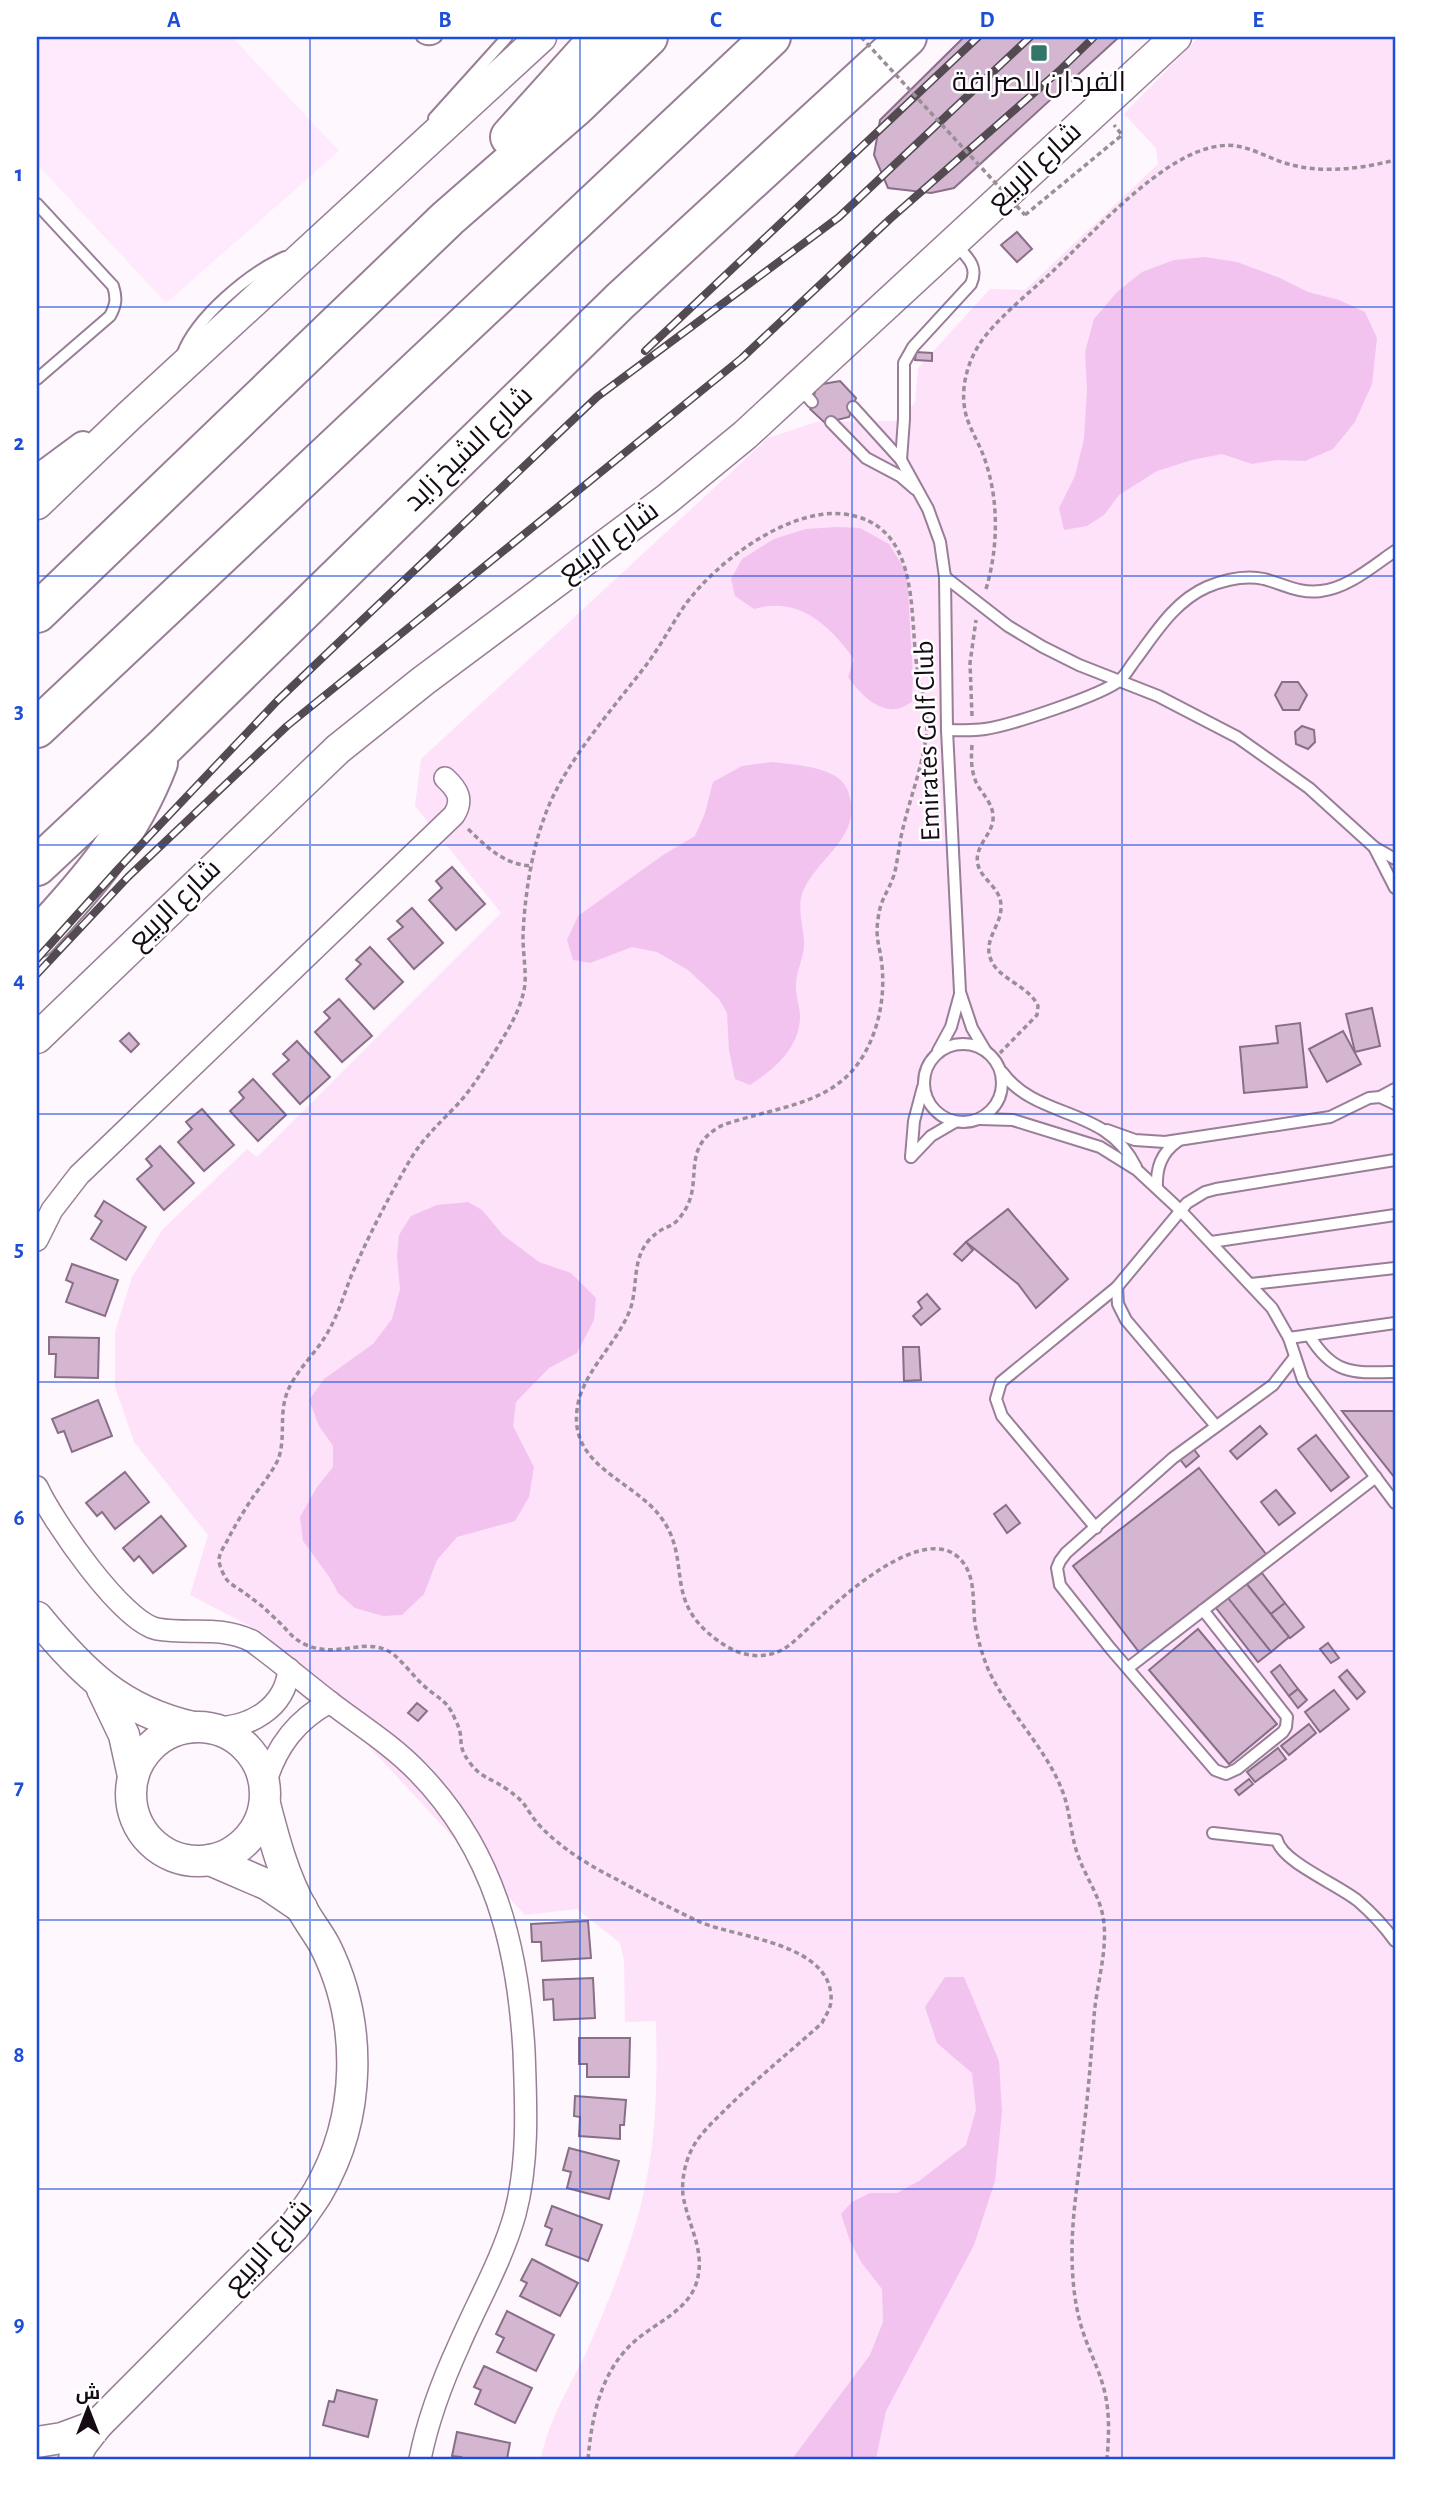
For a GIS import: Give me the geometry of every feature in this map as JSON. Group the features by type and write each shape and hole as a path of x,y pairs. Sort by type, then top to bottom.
{"highway":[{"path":"448,218 489,162 600,37"},
{"path":"37,613 448,218 575,108 648,37"},
{"path":"37,728 771,37"},
{"name":"شارع الشيخ زايد","path":"37,866 164,747 620,301 907,37"},
{"path":"37,938 88,883 119,841 140,805 164,747"}],"main road":[{"path":"37,504 541,37"},
{"name":"شارع الربيع","path":"37,1038 348,740 667,499 813,383 954,242 1176,37"},
{"path":"37,1617 112,1694 171,1722 203,1727 232,1736 247,1748 259,1765 265,1794 259,1824 246,1841 230,1853 210,1860 187,1860 166,1853 148,1839 136,1820 131,1798 133,1776 130,1755 117,1716 96,1680"},
{"path":"133,1776 142,1758 155,1742 173,1732 203,1727"},
{"name":"شارع الربيع","path":"74,2459 97,2425 294,2227 318,2192 337,2153 348,2112 353,2069 350,2026 341,1984 324,1945 302,1908 281,1857 265,1794"},
{"name":"شارع الربيع","path":"210,1860 268,1885 302,1908"},
{"name":"شارع الربيع","path":"37,2442 62,2438 97,2425"}],"street":[{"path":"37,479 91,439 129,416"},
{"path":"37,1240 52,1210 79,1175 454,815 458,809 458,794 445,778"},
{"path":"37,1487 46,1507 71,1544 137,1621 159,1629 214,1630 240,1635 252,1641 384,1742 417,1771 446,1805 471,1843 491,1883 506,1925 522,2013 526,2119 516,2211 504,2249 440,2386 426,2429 420,2459"},
{"path":"203,1727 240,1725 264,1713 282,1694 289,1670"},
{"path":"265,1794 274,1760 287,1737 306,1717 330,1702"},
{"path":"264,1713 287,1737"}],"lane":[{"path":"422,37 436,37"},
{"path":"384,181 447,102 507,37"},
{"path":"37,205 113,286 117,296 110,316 37,379"},
{"path":"901,460 904,363 913,347 971,284 975,274 972,262 954,242"},
{"name":"Emirates Golf Club","path":"853,407 901,460 935,525 940,542 945,577 947,730 960,992"},
{"name":"Emirates Golf Club","path":"831,422 856,451 900,476 919,494"},
{"path":"947,730 972,730 1004,725 1120,680 1173,611 1204,588 1241,578 1260,578 1293,589 1322,591 1350,581 1395,551"},
{"path":"945,577 1008,626 1043,646 1079,665 1198,715 1265,755 1309,788 1374,847 1395,859"},
{"path":"1374,847 1395,888"},
{"path":"960,992 972,1028 985,1050 1023,1093 1121,1136 1150,1142 1180,1140 1330,1117 1358,1102 1380,1097 1395,1089"},
{"path":"955,1122 931,1136 911,1157 914,1121 924,1074 951,1027 960,992"},
{"path":"937,1053 948,1046 961,1044 974,1045 985,1050"},
{"path":"980,1119 989,1112 1001,1093 1000,1070"},
{"path":"923,1087 927,1100 944,1118 955,1122 980,1119 1013,1120 1113,1154 1137,1170 1180,1210 1272,1308 1289,1338 1303,1380 1395,1503"},
{"path":"1380,1097 1395,1104"},
{"path":"1107,1130 1120,1141 1137,1170"},
{"path":"1157,1188 1158,1166 1163,1155 1180,1140"},
{"path":"1096,1528 1002,1416 996,1399 1001,1382 1117,1287 1180,1210 1195,1197 1216,1189 1395,1160"},
{"path":"1211,1242 1395,1215"},
{"path":"1251,1284 1395,1268"},
{"path":"1117,1287 1118,1304 1126,1320 1216,1426"},
{"path":"1289,1338 1395,1322"},
{"path":"1309,1335 1318,1351 1338,1367 1362,1373 1395,1372"},
{"path":"1203,1610 1287,1717 1283,1732 1237,1769 1226,1774 1215,1770 1085,1617 1057,1577 1060,1560 1173,1458 1273,1385 1294,1358"},
{"path":"1128,1668 1376,1477"},
{"path":"1213,1833 1278,1840 1279,1847 1292,1860 1329,1880 1359,1902 1395,1941"}],"path":[{"path":"861,37 1025,215 1122,135"},
{"path":"995,1059 1034,1019 1039,1010 1037,1001 996,968 989,957 989,944 1001,906 998,893 981,873 977,862 978,849 992,825 993,818 990,805 973,773 970,656 974,627 991,569 995,541 994,512 985,460 968,426 964,407 968,368 988,333 1148,181 1183,159 1220,145 1245,147 1288,164 1314,168 1349,168 1395,160"},
{"path":"588,2459 598,2396 613,2366 635,2341 681,2308 694,2289 700,2266 698,2243 683,2194 688,2156 710,2125 760,2077 822,2024 831,2000 829,1987 815,1966 788,1948 773,1941 713,1927 693,1919 593,1867 572,1853 535,1821 519,1799 471,1765 465,1756 457,1722 451,1711 416,1679 395,1654 374,1646 320,1649 301,1643 264,1608 223,1577 219,1559 243,1512 279,1457 281,1420 288,1391 328,1332 360,1255 409,1162 426,1136 463,1099 476,1081 517,1012 525,984 523,932 538,836 547,810 582,750 655,652 680,611 718,568 766,536 813,516 836,513 859,516 879,527 895,543 904,563 909,583 916,661 928,719 928,731 901,836 896,867 880,911 877,928 884,981 878,1021 861,1059 849,1075 833,1089 793,1106 720,1126 702,1141 693,1163 690,1201 676,1222 651,1238 641,1252 635,1268 634,1292 629,1314 585,1384 578,1400 578,1434 585,1451 596,1464 656,1510 666,1525 676,1550 681,1593 687,1609 697,1623 721,1644 735,1652 765,1656 780,1651 794,1643 823,1614 864,1581 921,1549 934,1547 946,1550 957,1556 970,1574 976,1629 983,1656 995,1682 1062,1788 1073,1844 1100,1904 1103,1918 1102,1959 1094,2012 1091,2069 1073,2220 1072,2255 1075,2296 1081,2324 1107,2403 1107,2459"},
{"path":"454,815 499,858 521,866 533,866"}],"shaded area":[{"path":"37,37 232,37 339,151 166,303 37,164"},
{"path":"1199,37 1395,37 1395,2459 541,2459 556,2412 611,2294 641,2206 654,2125 656,2021 625,2022 624,1960 620,1943 577,1909 525,1915 265,1634 190,1595 208,1535 134,1442 115,1387 115,1332 132,1277 163,1229 247,1149 257,1157 501,913 415,806 421,759 768,438 816,422 895,421 915,403 918,368 990,289 1025,290 1158,164 1156,148 1124,114"},
{"path":"1205,257 1237,262 1308,292 1339,300 1365,312 1377,338 1372,384 1355,422 1333,449 1305,461 1277,460 1252,464 1222,454 1157,471 1119,495 1104,515 1087,526 1064,530 1059,508 1075,476 1084,439 1087,389 1085,352 1094,319 1117,292 1142,272 1174,260"},
{"path":"860,528 889,544 907,573 912,702 900,708 881,707 862,694 848,677 854,659 834,635 812,616 785,607 754,609 735,596 731,579 742,559 774,539 806,529"},
{"path":"772,762 815,768 836,776 848,791 851,807 850,821 845,833 811,877 802,895 800,908 804,946 796,983 800,1014 796,1037 785,1056 750,1085 735,1079 729,1050 727,1013 719,999 688,970 657,952 632,947 590,963 573,960 567,940 578,916 663,855 695,836 705,813 713,782 742,766"},
{"path":"468,1202 482,1210 503,1235 539,1262 571,1273 596,1298 594,1320 577,1353 549,1368 516,1402 513,1426 534,1467 529,1497 515,1521 457,1537 437,1560 424,1594 402,1615 383,1616 355,1608 338,1593 303,1541 300,1517 317,1487 333,1467 333,1446 319,1426 309,1400 324,1379 373,1344 392,1319 400,1289 397,1257 399,1235 411,1216 437,1205"},
{"path":"945,1977 964,1977 999,2061 1002,2112 995,2181 974,2245 886,2411 876,2459 792,2459 870,2355 883,2322 882,2289 861,2262 841,2214 852,2202 870,2193 897,2193 919,2181 966,2145 976,2110 972,2073 937,2043 925,2007"}],"building":[{"name":"الفردان للصرافة","path":"964,37 1119,37 954,188 931,193 888,188 874,155 880,120"},
{"path":"1017,232 1032,249 1017,262 1001,245"},
{"path":"916,352 932,353 932,361 915,360"},
{"path":"840,381 856,398 849,417 825,423 810,409 817,385"},
{"path":"1282,682 1298,682 1307,695 1299,710 1283,710 1275,695"},
{"path":"1302,726 1314,730 1315,742 1308,749 1296,744 1295,732"},
{"path":"452,867 485,904 456,930 429,900 442,888 436,881"},
{"path":"412,908 443,943 414,969 388,939 403,927 397,921"},
{"path":"370,947 403,982 374,1009 346,979 361,964 356,960"},
{"path":"339,999 372,1036 342,1062 315,1032 330,1018 324,1012"},
{"path":"1372,1008 1380,1046 1355,1052 1346,1014"},
{"path":"1300,1023 1307,1087 1244,1093 1240,1047 1278,1043 1276,1026"},
{"path":"1343,1031 1361,1064 1327,1082 1309,1049"},
{"path":"129,1033 139,1044 131,1052 120,1041"},
{"path":"297,1041 330,1077 300,1104 273,1074 289,1060 283,1054"},
{"path":"253,1079 286,1115 258,1141 230,1111 244,1098 239,1092"},
{"path":"202,1109 234,1145 204,1171 178,1142 192,1129 186,1122"},
{"path":"160,1146 194,1183 164,1210 137,1179 152,1166 146,1159"},
{"path":"104,1201 146,1227 126,1260 91,1239 102,1221 95,1216"},
{"path":"1008,1209 1068,1279 1036,1308 1018,1284 966,1242"},
{"path":"966,1242 973,1250 962,1261 954,1254"},
{"path":"72,1264 118,1280 105,1316 66,1302 73,1283 66,1280"},
{"path":"927,1294 940,1309 921,1325 913,1316 922,1308 918,1302"},
{"path":"49,1337 99,1338 98,1378 55,1377 56,1354 49,1354"},
{"path":"903,1347 919,1347 921,1380 904,1381"},
{"path":"98,1400 112,1436 72,1452 64,1431 58,1433 52,1419"},
{"path":"1342,1411 1395,1411 1395,1478"},
{"path":"1260,1426 1267,1434 1237,1459 1230,1451"},
{"path":"1316,1435 1349,1477 1331,1491 1298,1449"},
{"path":"1192,1447 1199,1456 1186,1467 1179,1458"},
{"path":"1199,1468 1266,1554 1139,1652 1073,1566"},
{"path":"125,1472 149,1502 115,1529 102,1512 97,1516 86,1503"},
{"path":"1276,1490 1295,1513 1279,1525 1261,1502"},
{"path":"1006,1505 1020,1523 1007,1533 994,1514"},
{"path":"161,1516 186,1546 153,1573 139,1556 134,1561 123,1548"},
{"path":"1262,1573 1285,1603 1271,1614 1247,1584"},
{"path":"1245,1582 1289,1637 1271,1652 1226,1596"},
{"path":"1228,1598 1271,1652 1258,1662 1216,1608"},
{"path":"1285,1603 1304,1627 1290,1638 1271,1614"},
{"path":"1198,1629 1277,1724 1229,1764 1149,1670"},
{"path":"1328,1643 1339,1658 1331,1663 1320,1649"},
{"path":"1280,1665 1298,1689 1289,1696 1271,1672"},
{"path":"1347,1670 1365,1692 1357,1699 1339,1677"},
{"path":"1298,1689 1307,1700 1298,1708 1289,1696"},
{"path":"1334,1690 1349,1709 1320,1732 1305,1712"},
{"path":"417,1703 427,1711 418,1721 408,1713"},
{"path":"1309,1724 1316,1733 1289,1755 1281,1746"},
{"path":"1278,1748 1286,1759 1255,1782 1247,1772"},
{"path":"1249,1779 1253,1784 1239,1795 1235,1790"},
{"path":"588,1921 591,1958 542,1961 541,1942 532,1942 531,1924"},
{"path":"593,1978 595,2018 554,2020 553,1999 544,2000 543,1980"},
{"path":"579,2038 630,2038 629,2077 587,2077 587,2064 579,2064"},
{"path":"575,2096 626,2100 624,2125 620,2125 620,2139 579,2136 580,2117 574,2116"},
{"path":"569,2148 619,2161 609,2199 567,2188 571,2172 563,2170"},
{"path":"552,2206 602,2225 588,2261 546,2245 552,2229 545,2226"},
{"path":"532,2259 578,2283 560,2316 520,2296 527,2283 521,2280"},
{"path":"507,2311 554,2335 536,2371 497,2352 504,2338 496,2334"},
{"path":"484,2366 532,2388 515,2423 475,2404 481,2390 474,2387"},
{"path":"337,2390 377,2400 368,2437 323,2425 329,2401 334,2402"},
{"path":"457,2432 510,2443 507,2459 460,2459 461,2457 452,2456"}],"railway":[{"path":"645,351 978,37"},
{"path":"37,959 278,700 597,397 839,217 1030,37"},
{"path":"37,974 128,877 287,726 742,358 890,219 1094,37"}],"place":[{"name":"الفردان للصرافة","path":"1039,53"}]}
